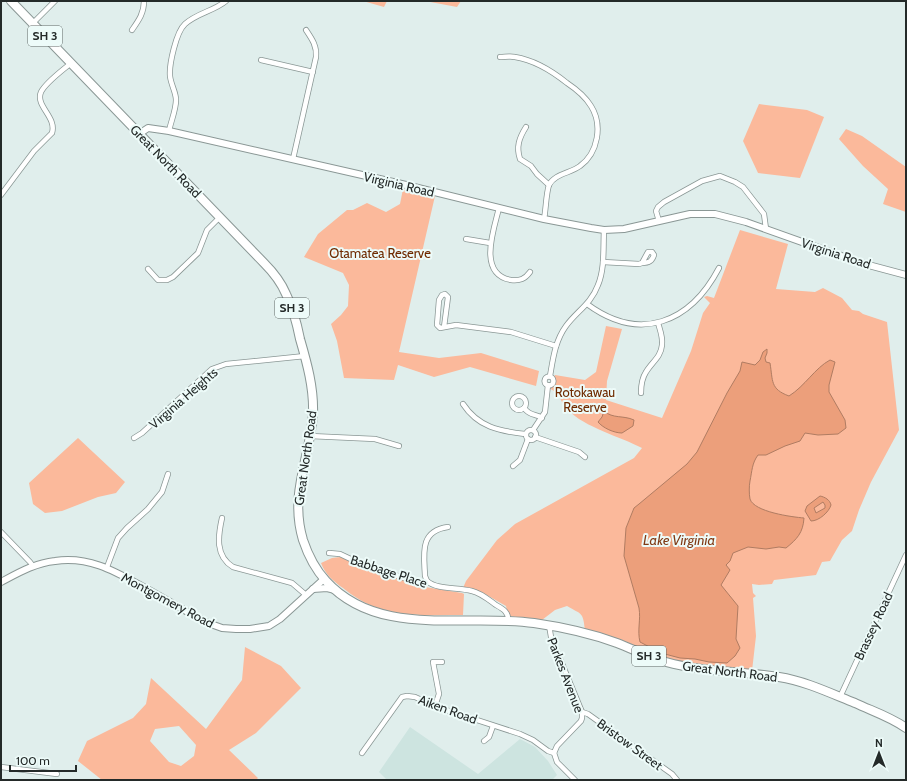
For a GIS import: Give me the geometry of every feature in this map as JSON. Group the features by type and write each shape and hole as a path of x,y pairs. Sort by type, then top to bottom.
{"highway":[{"name":"Great North Road","path":"11,1 220,217 280,282 291,306 310,377 313,399 310,436 299,484 298,517 306,549 311,561 324,579 335,590 358,605 376,613 389,616 412,619 508,621 549,625 606,639 667,663 791,679 840,697 892,719 906,728"}],"street":[{"path":"33,23 55,1"},
{"path":"132,30 142,16 144,1"},
{"path":"169,131 176,101 170,70 177,37 180,30 184,24 226,1"},
{"path":"293,159 316,57 316,47 314,41 306,30"},
{"path":"500,57 514,56 538,65 560,77 579,91 591,106 597,119 597,141 592,153 582,165 575,170 564,173 555,178 549,185 544,219"},
{"path":"261,60 312,72"},
{"path":"1,196 34,151 52,133 53,123 40,98 41,92 48,83 71,62"},
{"path":"526,127 520,136 517,150 520,159 531,166 549,185"},
{"name":"Virginia Road","path":"139,134 148,128 169,131 544,219 604,230 624,229 690,214 715,214 728,216 862,263 906,275"},
{"path":"659,221 656,211 664,202 702,181 720,176 743,187 764,214 766,229"},
{"path":"499,208 490,243 489,252 492,265 501,275 508,279 520,280 526,278 530,272"},
{"path":"148,269 158,280 167,280 173,277 198,254 207,230 220,217"},
{"path":"525,434 529,430 533,430 542,418 546,408 548,385 545,384 544,381 545,378 550,376 556,346 565,328 572,318 587,304 598,285 603,262 604,230"},
{"path":"466,239 490,243"},
{"path":"603,262 642,263"},
{"path":"587,304 606,316 621,322 640,324 658,323 677,315 696,301 703,294 719,268"},
{"path":"445,294 448,297 448,303 444,324 440,328 437,325 437,317 439,300 442,295 445,294"},
{"path":"437,317 444,324 511,332 556,346"},
{"path":"640,393 642,378 660,355 662,349 662,336 658,323"},
{"name":"Virginia Heights","path":"134,438 142,433 217,366 305,356"},
{"path":"463,404 470,414 488,426 525,434"},
{"path":"524,408 531,415 540,416 542,418"},
{"path":"533,430 535,432 535,437"},
{"path":"525,434 528,439"},
{"path":"310,436 375,439 399,446"},
{"path":"528,439 532,440 535,437 579,452 585,457"},
{"path":"513,466 520,460 528,439"},
{"path":"107,567 118,538 148,509 162,492 168,474"},
{"path":"222,518 219,530 220,550 223,559 227,563 233,567 292,583 306,595"},
{"path":"427,581 425,570 426,542 436,530 448,527"},
{"path":"1,532 33,566"},
{"name":"Babbage Place","path":"329,553 340,554 357,562 419,583 427,581 436,586 462,588 476,592 504,610 508,615 508,621"},
{"name":"Brassey Road","path":"840,697 906,555"},
{"name":"Montgomery Road","path":"1,582 33,566 48,562 65,560 86,561 107,567 208,623 230,629 256,628 274,623 324,579"},
{"path":"313,589 326,588 335,590"},
{"name":"Parkes Avenue","path":"549,625 551,637 582,712 581,721 557,746 554,753"},
{"path":"435,706 439,694 433,662 442,662"},
{"name":"Aiken Road","path":"362,753 402,697 407,696 415,697 435,706 527,737 545,750 554,753"},
{"name":"Bristow Street","path":"582,712 588,714 672,774 677,780"},
{"path":"484,741 489,737 493,726"},
{"path":"554,753 557,762 575,780"},
{"path":"1,767 57,774"}],"shaded area":[{"path":"410,727 478,774 520,739 535,747 548,761 557,775 552,780 387,780 379,772"}],"green space":[{"path":"363,1 387,1 384,7"},
{"path":"425,1 461,1 457,7"},
{"path":"759,104 807,110 824,117 800,178 758,173 743,141"},
{"path":"846,129 862,136 906,167 906,212 883,204 888,189 863,166 839,139"},
{"name":"Otamatea Reserve","path":"403,189 435,196 399,352 439,358 481,353 539,371 536,386 470,367 434,377 398,365 394,380 344,378 337,341 331,324 348,306 349,285 343,273 304,257 318,234 347,210 353,210 367,203 386,212 400,204"},
{"name":"Rotokawau Reserve","path":"740,230 788,244 776,289 815,292 823,288 842,298 852,310 859,311 863,314 887,322 899,430 871,482 852,531 842,540 830,561 822,562 816,575 774,580 772,584 752,584 753,593 756,596 753,598 756,636 752,671 678,662 585,631 581,614 567,606 555,610 542,620 508,616 506,606 485,594 463,588 466,581 497,540 515,524 634,458 642,448 593,427 575,416 565,407 555,392 548,388 555,375 585,380 596,372 606,326 622,329 607,381 606,400 662,418 691,351 703,313 710,303 704,297 707,296 714,298"},
{"path":"78,438 125,482 116,493 98,497 62,511 45,513 33,504 29,483"},
{"path":"340,557 425,587 462,593 464,594 463,615 398,613 368,604 355,597 336,583 325,571 321,563 332,558"},
{"path":"245,647 281,666 301,688 256,733 229,750 258,778 256,780 102,780 78,761 87,741 133,718 146,704 151,678 206,729 242,680","holes":["179,726 196,745 194,756 181,766 169,762 150,741 155,729"]}],"water":[{"name":"Lake Virginia","path":"767,349 765,358 766,362 770,363 772,380 775,387 789,396 825,363 830,360 835,362 829,385 829,392 845,420 846,428 838,434 818,435 805,433 800,441 766,455 758,455 754,461 749,488 750,499 753,504 774,513 804,518 801,532 786,548 779,547 766,549 748,547 733,553 730,561 726,565 730,570 721,585 738,606 736,639 740,648 735,656 727,663 680,658 661,653 640,642 639,608 624,556 626,528 634,508 687,464 697,452 740,371 742,362 755,365 760,360 763,352"},
{"path":"604,411 611,415 634,420 633,426 622,433 606,428 598,422"},
{"path":"820,496 827,499 831,505 823,516 814,521 811,521 805,511 807,506","holes":["823,502 825,508 816,513 814,508"]}]}
